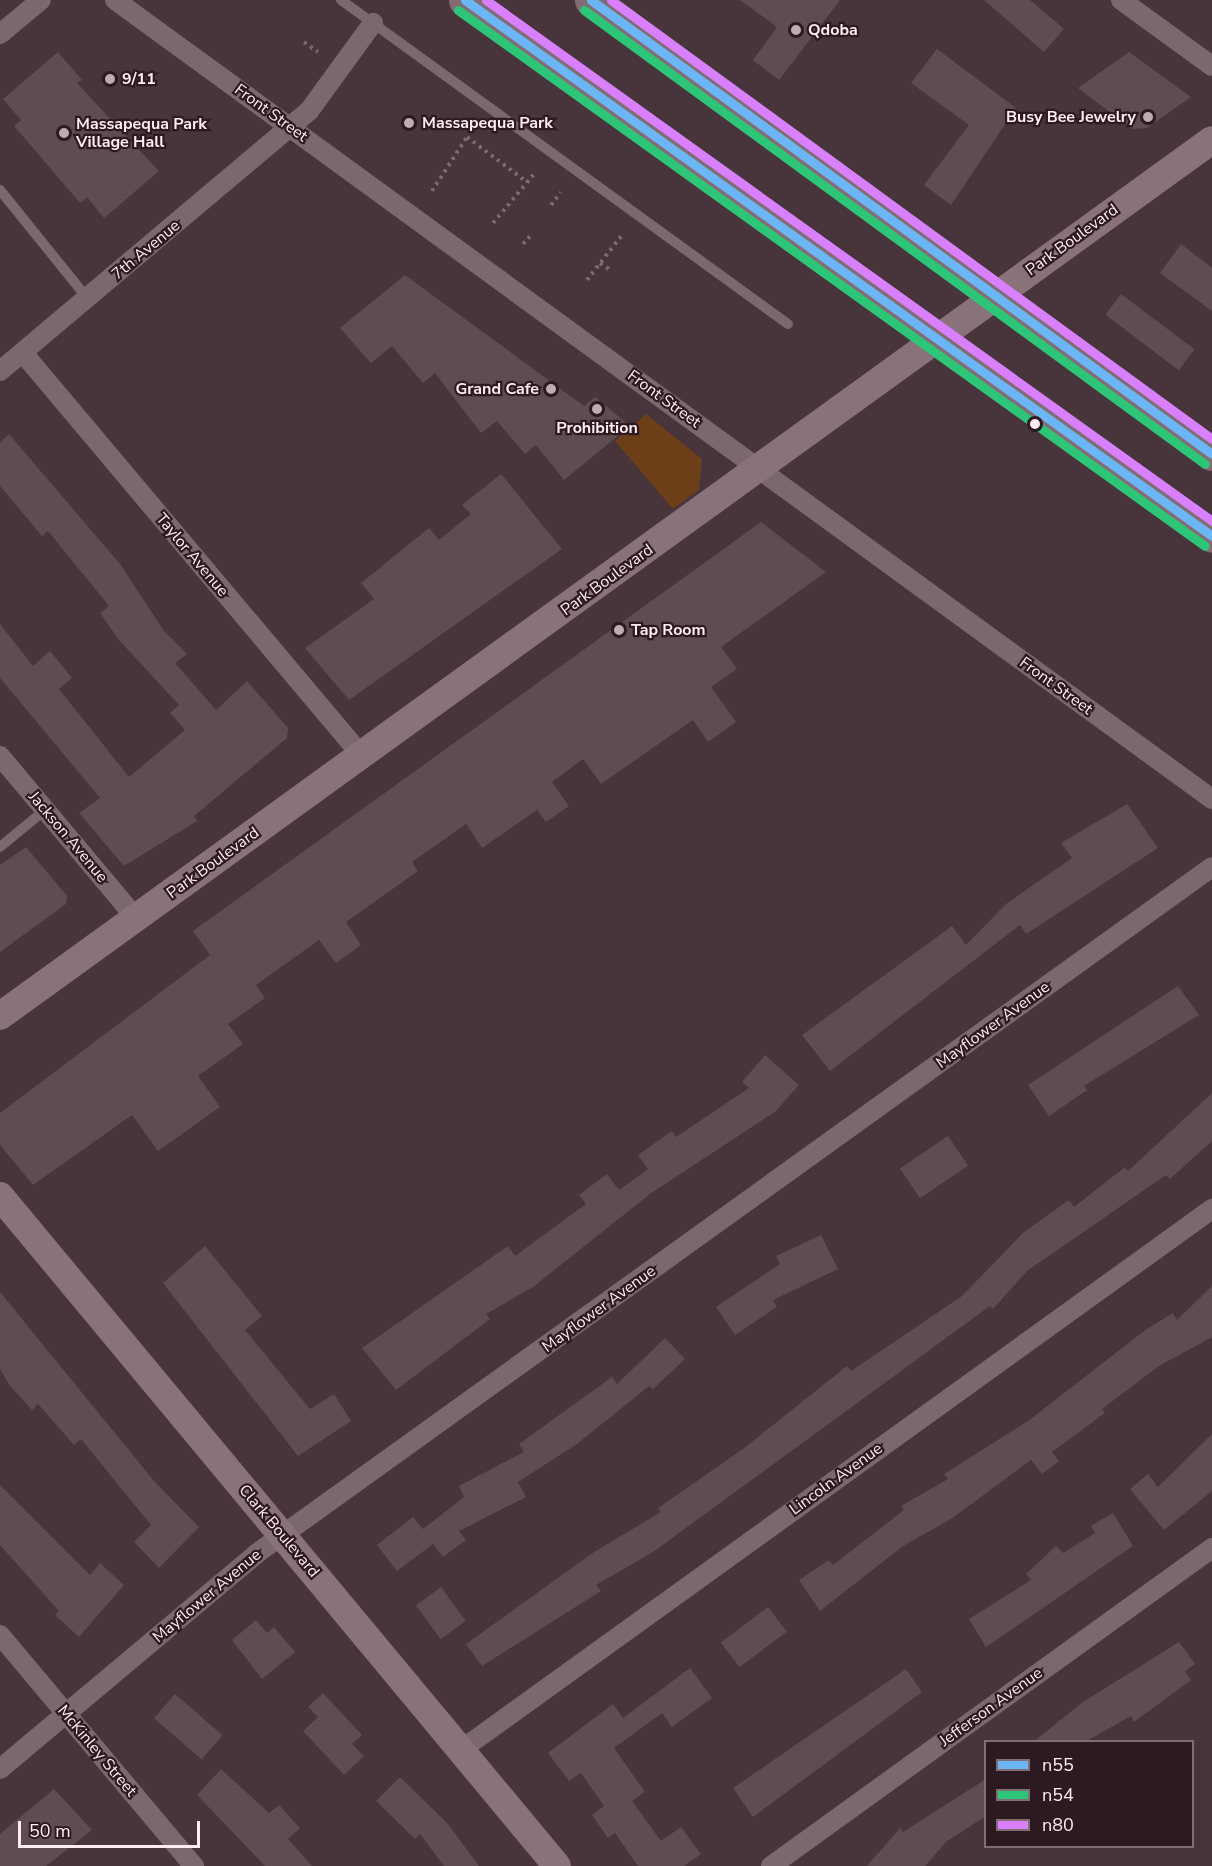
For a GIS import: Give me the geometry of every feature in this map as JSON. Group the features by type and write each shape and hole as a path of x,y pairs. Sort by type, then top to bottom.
{"highway":[{"path":"465,0 938,336 1212,536"},
{"path":"591,0 1212,454"}],"main road":[{"name":"Park Boulevard","path":"0,1016 761,470 994,295 1212,140"},
{"name":"Clark Boulevard","path":"0,1196 557,1866"}],"street":[{"path":"0,34 41,0"},
{"name":"Front Street","path":"115,0 1212,799"},
{"path":"1121,0 1212,66"},
{"name":"7th Avenue","path":"0,371 291,128 309,111 374,23"},
{"name":"Taylor Avenue","path":"23,353 362,756"},
{"name":"Jackson Avenue","path":"0,756 136,918"},
{"name":"Mayflower Avenue","path":"0,1769 284,1537 1212,867"},
{"name":"Lincoln Avenue","path":"461,1750 1212,1209"},
{"name":"Jefferson Avenue","path":"771,1866 1212,1548"},
{"name":"McKinley Street","path":"0,1635 194,1866"}],"lane":[{"path":"341,0 788,324"},
{"path":"0,190 88,299"},
{"path":"0,847 45,810"}],"path":[{"path":"303,42 318,52"},
{"path":"432,191 467,137 527,182"},
{"path":"493,223 535,173"},
{"path":"511,192 516,195"},
{"path":"551,205 561,192"},
{"path":"523,244 532,234"},
{"path":"587,280 622,235"},
{"path":"600,263 609,269"}],"shaded area":[{"path":"646,414 702,459 699,490 673,509 615,441"}],"building":[{"name":"Qdoba","path":"740,0 840,0 779,80 753,60 777,27"},
{"path":"984,0 1030,0 1064,29 1044,52"},
{"path":"937,49 1016,108 951,205 924,185 969,125 911,83"},
{"name":"Massapequa Park Village Hall","path":"58,52 82,80 77,83 159,171 104,218 87,197 80,203 14,126 21,120 3,99"},
{"path":"1129,52 1191,97 1147,128 1132,129 1078,88"},
{"path":"1181,244 1212,268 1212,311 1160,273"},
{"path":"405,275 584,406 595,397 630,426 564,480 536,445 525,454 497,421 481,433 435,373 423,383 392,346 371,363 340,328"},
{"path":"1121,294 1194,349 1179,370 1105,315"},
{"path":"9,434 120,564 164,631 187,654 175,663 216,710 247,681 288,728 287,738 194,816 197,821 124,866 79,813 100,798 0,678 0,624 33,666 50,651 72,678 59,689 129,777 185,730 170,713 179,705 119,640 100,613 109,606 48,531 42,536 0,486 0,443"},
{"path":"501,474 562,549 349,700 305,648 374,599 361,583 429,528 439,540 471,514 462,505"},
{"path":"761,522 826,572 721,647 737,669 711,687 736,722 708,742 693,720 601,784 583,759 552,782 569,806 546,822 537,810 482,848 466,824 412,862 418,871 346,922 361,945 336,963 319,940 256,985 265,998 228,1024 243,1044 198,1076 220,1107 158,1151 132,1115 33,1185 0,1145 0,1113 210,955 193,931"},
{"path":"1127,804 1158,848 1026,934 1020,925 830,1071 802,1035 952,926 966,945 1006,904 1072,858 1061,843"},
{"path":"26,847 67,896 66,904 0,952 0,865"},
{"path":"1178,986 1199,1015 1084,1086 1087,1090 1049,1116 1028,1085"},
{"path":"765,1055 799,1085 776,1111 650,1194 533,1287 486,1314 490,1319 396,1390 362,1348 508,1246 515,1256 586,1204 579,1195 607,1174 619,1190 648,1169 638,1155 672,1131 676,1137 749,1088 742,1082"},
{"path":"1212,1093 1212,1141 1170,1179 1166,1175 1027,1271 993,1309 990,1306 653,1552 596,1585 601,1591 482,1666 466,1644 594,1552 661,1512 658,1508 743,1449 847,1366 851,1371 962,1296 1024,1232 1069,1200 1074,1207 1125,1167 1128,1171"},
{"path":"948,1136 968,1166 920,1198 900,1168"},
{"path":"821,1235 838,1269 773,1300 777,1307 735,1335 716,1307 780,1264 776,1256"},
{"path":"205,1246 262,1316 245,1330 310,1409 334,1394 351,1421 298,1456 163,1283"},
{"path":"1212,1286 1212,1337 1159,1366 1102,1409 1105,1413 1052,1452 1059,1461 1042,1474 1031,1460 951,1519 903,1546 820,1611 799,1580 829,1560 833,1565 904,1510 901,1506 948,1479 944,1474 1028,1421 1144,1331 1173,1313 1177,1320"},
{"path":"0,1292 154,1481 199,1527 159,1568 134,1542 151,1525 81,1439 74,1445 38,1404 32,1410 10,1386 0,1369"},
{"path":"665,1338 685,1359 653,1389 649,1386 577,1444 518,1482 526,1497 459,1531 466,1540 443,1557 433,1544 397,1571 377,1545 413,1517 423,1529 464,1497 459,1486 524,1452 519,1444 612,1377 617,1384"},
{"path":"1212,1434 1212,1491 1164,1530 1130,1489 1148,1474 1158,1487"},
{"path":"0,1485 90,1575 100,1563 124,1585 79,1637 55,1615 59,1611 0,1545"},
{"path":"1113,1513 1133,1546 986,1647 969,1619 1031,1580 1026,1574 1056,1546 1063,1553 1095,1533 1091,1526"},
{"path":"441,1587 466,1621 441,1639 416,1605"},
{"path":"768,1607 787,1632 740,1667 721,1643"},
{"path":"256,1620 267,1633 274,1627 295,1652 262,1679 232,1640"},
{"path":"1179,1642 1195,1664 1185,1671 1191,1680 1134,1722 1131,1716 1089,1740 1036,1740 1083,1702"},
{"path":"690,1668 712,1698 672,1727 662,1713 614,1748 645,1792 632,1801 661,1841 681,1827 701,1854 684,1866 638,1866 615,1833 608,1838 592,1815 604,1806 581,1773 569,1781 548,1753 613,1704 623,1718"},
{"path":"906,1669 922,1692 753,1817 733,1788"},
{"path":"323,1693 362,1735 352,1744 364,1756 344,1775 303,1731 318,1717 308,1707"},
{"path":"175,1694 223,1735 202,1759 154,1718"},
{"path":"221,1769 269,1813 279,1805 300,1828 288,1839 312,1866 265,1866 197,1795"},
{"path":"400,1777 448,1824 479,1866 444,1866 420,1834 415,1839 376,1801"},
{"path":"984,1780 984,1817 946,1842 925,1866 867,1866 900,1828 903,1832"},
{"path":"54,1789 92,1830 46,1866 0,1866 0,1834"}],"transit line":[{"name":"n55","path":"465,0 1212,536"},
{"name":"n80","path":"486,0 1212,521"},
{"name":"n55","path":"591,0 1212,454"},
{"name":"n80","path":"611,0 1212,439"},
{"name":"n54","path":"458,10 1205,546"},
{"name":"n54","path":"584,10 1205,464"}],"place":[{"name":"Qdoba","path":"796,30"},
{"name":"9/11","path":"110,79"},
{"name":"Busy Bee Jewelry","path":"1148,117"},
{"name":"Massapequa Park","path":"409,123"},
{"name":"Massapequa Park Village Hall","path":"64,133"},
{"name":"Grand Cafe","path":"551,389"},
{"name":"Prohibition","path":"597,409"},
{"name":"Tap Room","path":"619,630"}]}
